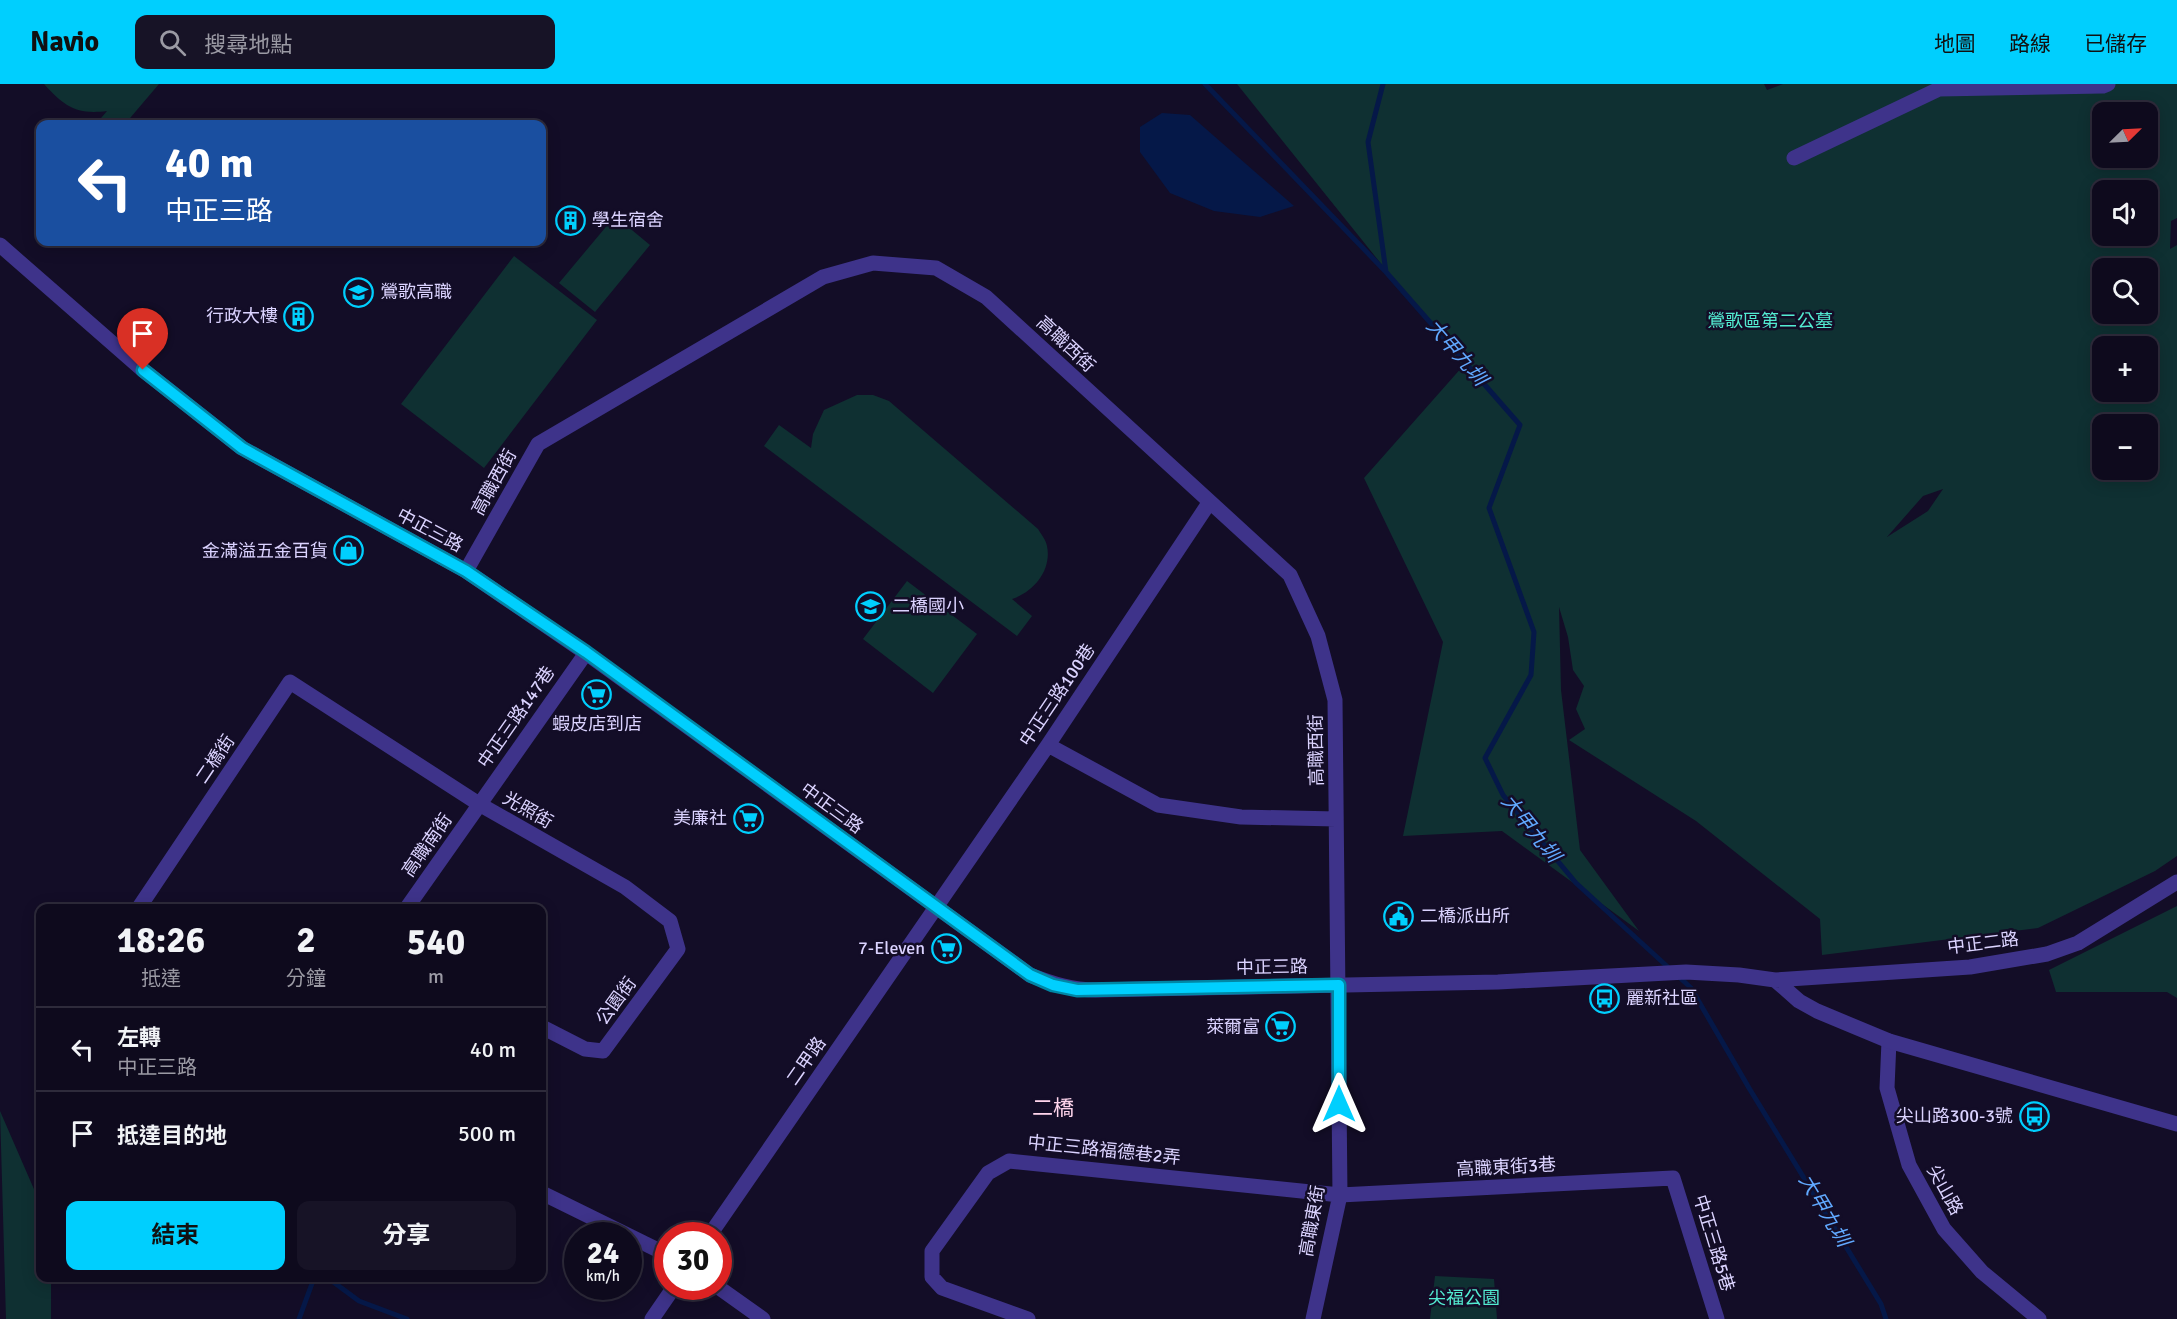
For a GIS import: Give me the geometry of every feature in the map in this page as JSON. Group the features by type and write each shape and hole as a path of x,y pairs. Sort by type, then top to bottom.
{"street":[{"path":"1794,158 1939,89 2108,84"},
{"name":"中正三路","path":"0,245 143,370 242,448 466,571 586,652 1030,975 1053,985 1077,990 1339,985 1498,981 1682,972 1739,975 1775,980"},
{"name":"高職西街","path":"466,571 538,444 823,277 873,262 936,268 986,297 1290,575 1318,636 1335,700 1339,985"},
{"name":"中正三路100巷","path":"936,908 1209,503"},
{"name":"中正三路147巷","path":"479,804 586,652"},
{"name":"二橋街","path":"141,904 290,682 342,715"},
{"name":"光照街","path":"342,715 479,804 634,894 670,921 678,949"},
{"path":"1048,745 1158,805 1240,817 1336,819"},
{"name":"高職南街","path":"409,904 479,804"},
{"name":"中正二路","path":"1775,980 1970,967 2047,954 2078,943 2177,882"},
{"name":"二甲路","path":"719,1222 936,908"},
{"name":"公園街","path":"546,1029 585,1049 603,1051 678,949"},
{"path":"1775,980 1799,1001 1817,1011 1889,1041 2177,1124"},
{"name":"高職東街","path":"1313,1319 1340,1195 1339,985"},
{"name":"尖山路","path":"1889,1041 1887,1088 1909,1165 1951,1238 1982,1272 2039,1319"},
{"name":"中正三路福德巷2弄","path":"1029,1319 942,1288 932,1277 932,1251 988,1173 1009,1161 1340,1195"},
{"name":"高職東街3巷","path":"1340,1195 1673,1178"},
{"name":"中正三路5巷","path":"1673,1178 1717,1319"},
{"path":"546,1195 654,1248"},
{"path":"732,1297 763,1319"},
{"path":"652,1319 665,1300"}],"green space":[{"path":"44,84 159,84 128,120 99,120 107,111 79,110 58,98"},
{"name":"鶯歌區第二公墓","path":"1237,84 1764,84 1767,90 1783,84 2177,84 2177,218 2171,221 2170,249 2177,245 2177,856 2155,871 2038,928 1822,955 1820,919 1696,821 1569,740 1585,729 1576,709 1584,686 1573,670 1568,637 1559,607 1561,690 1580,850 1639,931 1502,831 1403,836 1443,642 1364,478 1463,366","holes":["1943,489 1928,511 1887,537 1923,496"]},
{"path":"615,216 650,245 595,312 559,283"},
{"path":"514,256 597,320 484,468 401,404"},
{"path":"857,395 873,395 889,401 1038,529 1045,539 1047,563 1040,579 1020,596 1012,599 1032,616 1017,636 764,446 779,425 811,448 813,434 824,410"},
{"path":"907,581 977,634 933,693 863,639"},
{"path":"2177,906 2177,998 2167,992 2056,992 2049,970"},
{"path":"0,1111 36,1194 36,1282 51,1282 51,1319 6,1319"},
{"name":"尖福公園","path":"1435,1276 1494,1279 1497,1319 1430,1319"}],"water":[{"path":"1162,113 1190,115 1294,206 1260,217 1214,211 1170,193 1140,152 1140,127"}],"waterway":[{"name":"大甲九圳","path":"1205,84 1385,271"},
{"name":"大甲九圳","path":"1383,84 1368,142 1386,272 1520,425 1489,508 1534,632 1531,675 1485,758 1503,795 1576,883 1670,969"},
{"name":"大甲九圳","path":"1677,975 1691,988 1749,1088 1881,1304 1886,1319"},
{"name":"大甲九圳","path":"299,1319 313,1282"},
{"path":"333,1282 359,1301 407,1319"}],"place":[{"name":"學生宿舍","path":"571,220"},
{"name":"鶯歌高職","path":"359,292"},
{"name":"行政大樓","path":"299,316"},
{"name":"金滿溢五金百貨","path":"349,551"},
{"name":"二橋國小","path":"871,606"},
{"name":"蝦皮店到店","path":"597,695"},
{"name":"美廉社","path":"748,818"},
{"name":"二橋派出所","path":"1399,916"},
{"name":"7-Eleven","path":"946,948"},
{"name":"麗新社區","path":"1605,998"},
{"name":"萊爾富","path":"1281,1027"},
{"name":"尖山路300-3號","path":"2034,1116"}],"district":[{"name":"二橋","path":"1053,1108"}],"route":[{"path":"143,370 242,448 466,571 586,652 1030,975 1053,985 1077,990 1339,985 1339,1104"}]}
